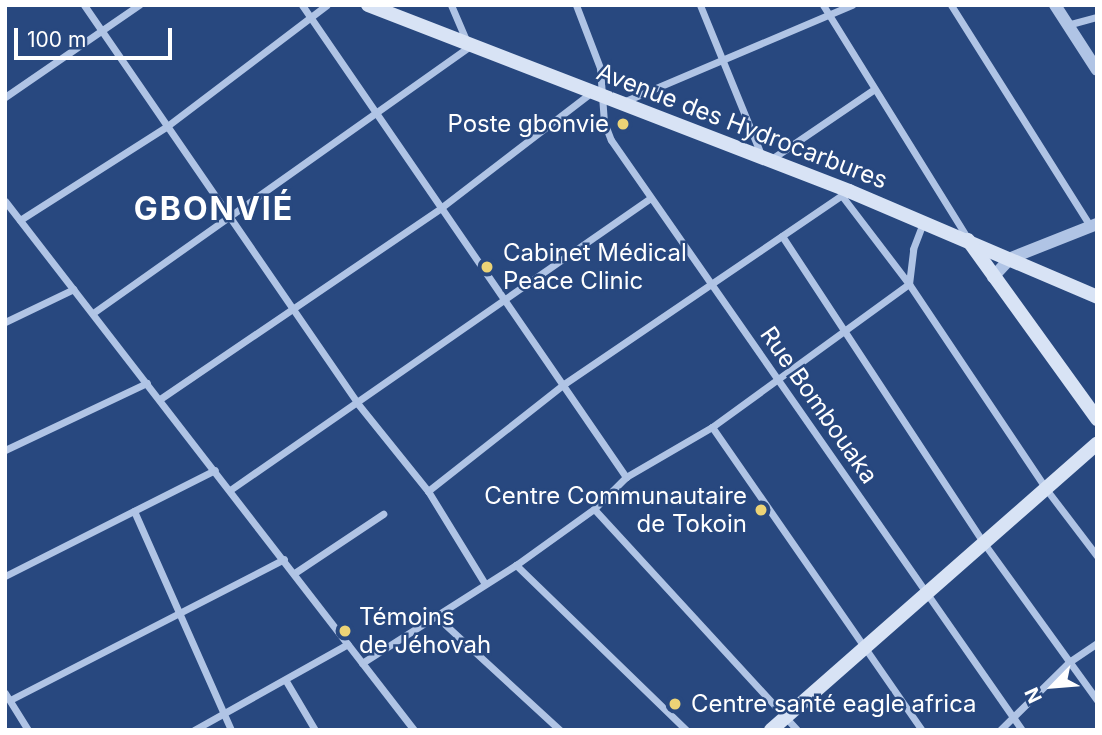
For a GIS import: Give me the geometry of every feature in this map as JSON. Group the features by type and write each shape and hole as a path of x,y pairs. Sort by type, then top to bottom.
{"main road":[{"name":"Avenue des Hydrocarbures","path":"368,5 469,47 766,158 846,193 1011,258 1097,297"},
{"path":"968,240 1097,419"},
{"path":"771,730 863,646 1097,444"}],"street":[{"path":"84,5 166,127 294,304 358,404 428,491 485,584"},
{"path":"5,97 103,33 139,5"},
{"path":"302,5 626,477"},
{"path":"20,220 166,127 327,5"},
{"path":"93,313 232,218 469,47 451,5"},
{"name":"Rue Bombouaka","path":"576,5 600,68 596,94 607,132 649,199 713,285 1022,730"},
{"path":"700,5 766,158 873,90"},
{"path":"823,5 968,240"},
{"path":"620,103 852,5"},
{"path":"951,5 1093,225 1011,258 993,277"},
{"path":"1055,5 1097,70"},
{"path":"1067,25 1097,16"},
{"path":"160,398 294,304 442,207 596,94"},
{"path":"428,491 564,384 846,193 1046,489 1097,556"},
{"path":"230,490 358,404 504,298 649,199"},
{"path":"5,201 8,210 20,220 296,572 414,730"},
{"path":"362,663 438,618 516,565 594,509 626,477 712,427 842,329 909,284 913,249 923,222"},
{"path":"782,236 983,542 1097,700"},
{"path":"5,322 74,289"},
{"path":"5,450 147,383"},
{"path":"712,427 922,730"},
{"path":"5,576 215,470"},
{"path":"594,509 797,730"},
{"path":"134,511 231,730"},
{"path":"296,572 383,514"},
{"path":"28,730 8,697 284,559"},
{"path":"516,565 686,730"},
{"path":"438,618 560,730"},
{"path":"1000,730 1069,662 1097,643"},
{"path":"194,730 348,644"},
{"path":"286,681 315,730"}],"place":[{"name":"Poste gbonvie","path":"623,124"},
{"name":"Cabinet Médical Peace Clinic","path":"487,267"},
{"name":"Centre Communautaire de Tokoin","path":"761,510"},
{"name":"Témoins de Jéhovah","path":"345,631"},
{"name":"Centre santé eagle africa","path":"675,704"}],"district":[{"name":"GBONVIÉ","path":"214,209"}]}
